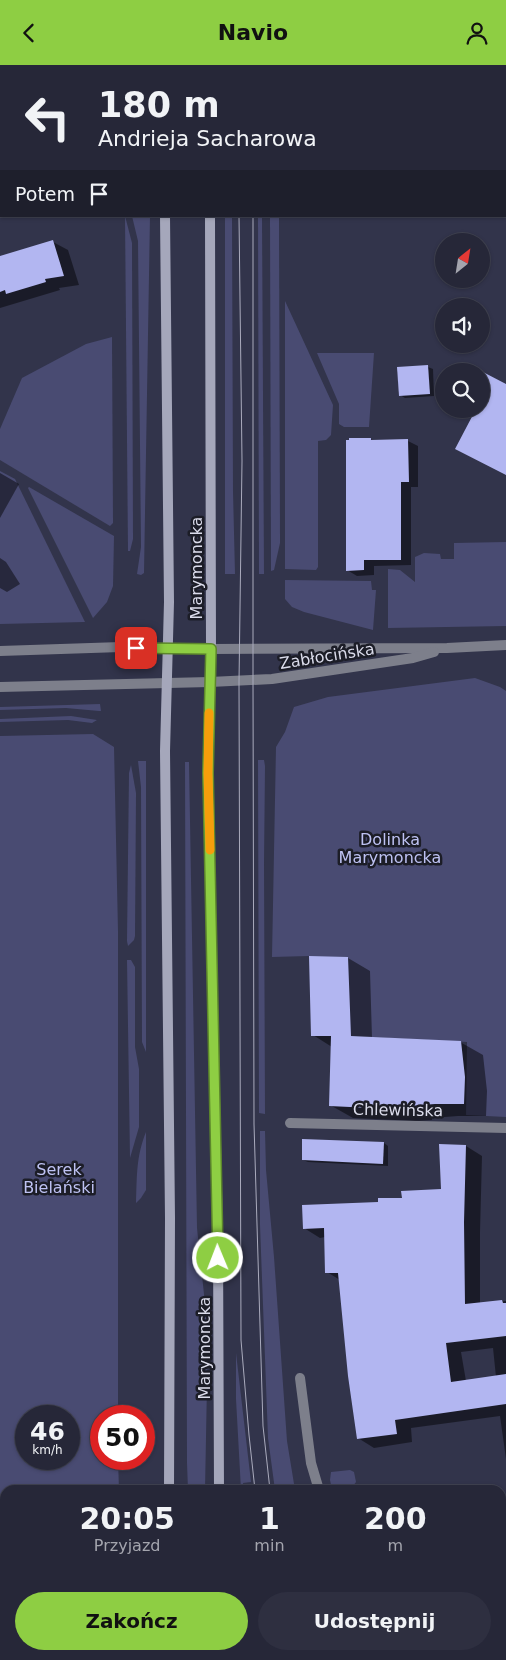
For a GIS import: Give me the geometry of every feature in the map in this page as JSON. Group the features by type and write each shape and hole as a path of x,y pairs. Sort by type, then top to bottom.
{"main road":[{"name":"Marymoncka","path":"165,217 169,584 165,751 170,1218 169,1485"},
{"name":"Marymoncka","path":"210,217 211,649 208,773 218,1229 219,1485"}],"street":[{"name":"Zabłocińska","path":"0,651 120,647 211,649 446,648 506,645"},
{"name":"Zabłocińska","path":"0,687 210,683 272,679 413,658 446,648"},
{"name":"Chlewińska","path":"290,1123 506,1128"},
{"path":"300,1378 312,1463 318,1485"}],"green space":[{"path":"125,217 132,243 133,539 130,551 128,551"},
{"path":"132,217 150,217 144,573 141,575 137,574 141,547 138,241"},
{"path":"225,217 232,217 235,574 225,574"},
{"path":"258,217 262,217 264,574 259,574"},
{"path":"270,217 279,217 280,543 274,570 271,571"},
{"path":"285,301 333,405 331,435 326,440 318,441 318,567 316,570 285,569"},
{"path":"112,337 113,523 110,526 0,460 0,429 22,378 86,344"},
{"path":"317,353 374,353 369,427 344,427 339,424 339,404"},
{"path":"0,471 15,479 85,622 0,624"},
{"path":"28,488 114,536 113,586 107,602 93,618"},
{"path":"506,542 506,626 388,628 388,569 400,570 415,582 415,557 424,553 440,554 441,559 454,559 454,543"},
{"path":"285,580 371,581 372,590 376,590 373,630 304,612 292,607 285,599"},
{"name":"Dolinka Marymoncka","path":"475,678 506,691 506,1117 466,1115 467,1042 351,1036 309,956 272,957 276,747 285,732 294,707 328,697"},
{"path":"100,704 101,711 66,708 0,710 0,707"},
{"path":"71,716 97,720 92,723 68,720 0,722 0,719"},
{"name":"Serek Bielański","path":"93,734 114,747 118,931 118,1405 90,1405 90,1470 118,1470 119,1485 0,1485 0,736"},
{"path":"258,760 264,760 265,766 265,1114 259,1113"},
{"path":"138,761 146,761 146,1052 142,1042 141,787"},
{"path":"185,762 189,762 197,1228 208,1332 205,1485 188,1485"},
{"path":"131,765 136,793 135,936 128,946 129,773"},
{"path":"127,960 131,960 135,967 135,1047 139,1069 139,1127 130,1158"},
{"path":"260,1131 265,1131 266,1170 287,1441 294,1485 274,1485 268,1438 260,1225"},
{"path":"146,1132 146,1190 136,1203 139,1158"},
{"path":"236,1353 251,1482 243,1483 243,1485 241,1485 236,1399"},
{"path":"350,1470 354,1472 356,1482 354,1485 331,1485 331,1472"}],"building":[{"path":"53,240 64,276 45,279 46,282 6,294 5,290 0,292 0,256"},
{"path":"428,365 430,394 399,396 397,367"},
{"path":"490,376 506,384 506,475 455,449 471,418 490,418"},
{"path":"349,438 371,438 371,440 408,439 409,482 401,482 401,560 364,560 364,570 346,571 346,440 349,440"},
{"path":"309,956 348,957 351,1036 461,1041 465,1077 464,1104 435,1104 392,1109 329,1106 331,1036 311,1036"},
{"path":"302,1139 384,1142 383,1164 302,1160"},
{"path":"439,1144 466,1145 464,1222 465,1304 502,1300 503,1303 506,1303 506,1336 446,1343 451,1382 506,1374 506,1404 395,1420 397,1434 357,1439 348,1376 338,1273 325,1273 324,1228 303,1229 302,1205 378,1202 378,1198 402,1198 401,1191 441,1189"}],"tram line":[{"path":"239,217 242,461 239,682 241,1340 254,1485"},
{"path":"253,217 254,1124 263,1426 269,1485"}],"slow traffic":[{"path":"209,713 210,850"}],"route":[{"path":"136,648 211,649 208,773 218,1258"}]}
